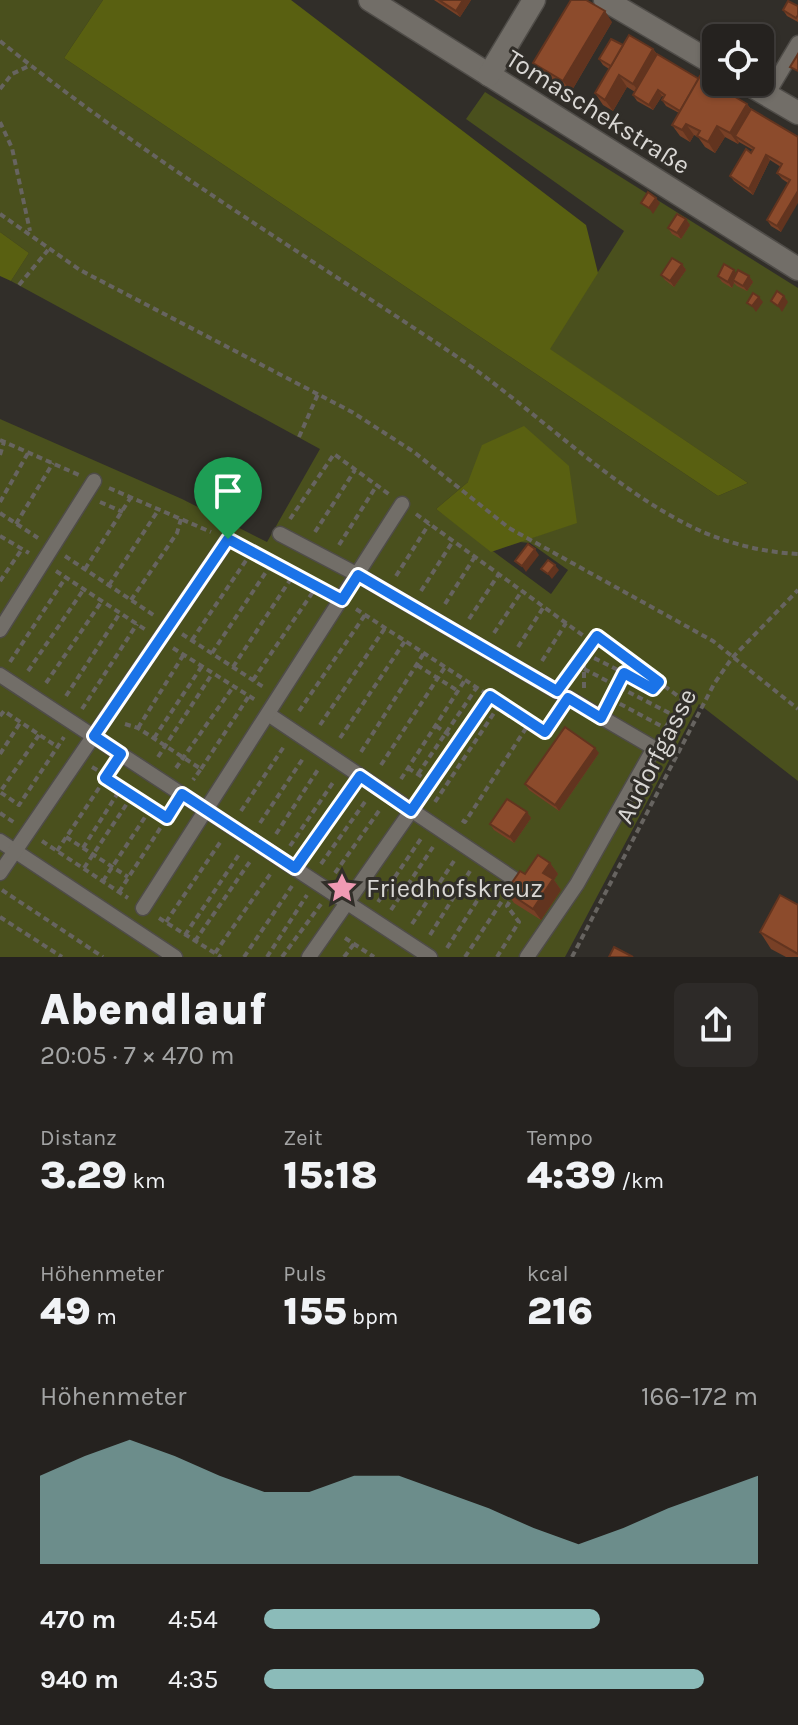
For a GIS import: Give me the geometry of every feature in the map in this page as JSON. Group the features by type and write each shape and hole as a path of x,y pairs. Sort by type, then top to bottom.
{"street":[{"name":"Tomaschekstraße","path":"370,0 798,269"},
{"path":"489,75 534,0"},
{"path":"605,0 702,57"},
{"path":"769,96 798,113"}],"lane":[{"path":"774,83 798,43"},
{"path":"0,630 94,481"},
{"path":"143,908 402,504"},
{"path":"280,534 387,591 654,748 577,884 527,957"},
{"path":"0,873 228,539"},
{"path":"1,675 419,950"},
{"path":"269,712 520,883"},
{"path":"309,957 411,811"},
{"path":"0,841 175,957"}],"path":[{"path":"0,41 194,182 452,354 616,477 687,525 740,546 798,554"},
{"path":"0,89 12,74 31,65"},
{"path":"0,122 12,148 31,233"},
{"path":"0,214 31,233 48,250 318,394 414,452 509,528 713,641 798,709"},
{"path":"19,285 48,250"},
{"path":"299,437 318,394"},
{"path":"0,455 2,441 228,539 342,600 545,732 584,653 597,636 682,699 654,748"},
{"path":"0,502 28,453"},
{"path":"280,534 334,454 592,642"},
{"path":"16,524 53,463"},
{"path":"305,547 355,470"},
{"path":"330,560 377,485"},
{"path":"87,496 123,512"},
{"path":"85,569 131,497"},
{"path":"109,585 159,509"},
{"path":"131,600 177,533 181,519"},
{"path":"387,591 429,524"},
{"path":"0,537 249,696 269,712"},
{"path":"411,606 453,541"},
{"path":"0,581 22,549"},
{"path":"192,640 252,552"},
{"path":"435,620 475,557"},
{"path":"212,653 272,563"},
{"path":"233,667 294,574"},
{"path":"459,634 499,574"},
{"path":"1,675 66,577"},
{"path":"253,680 317,586"},
{"path":"18,687 84,589"},
{"name":"Audorfgasse","path":"572,957 714,684 732,658 798,590"},
{"path":"484,649 522,591"},
{"path":"36,698 102,601"},
{"path":"508,663 544,607"},
{"path":"56,711 120,613"},
{"path":"299,711 365,615"},
{"path":"532,677 566,623"},
{"path":"320,725 385,628"},
{"path":"340,738 405,641"},
{"path":"361,752 424,653"},
{"path":"583,707 584,653"},
{"path":"584,653 653,689 659,682"},
{"path":"138,728 184,654"},
{"path":"601,718 630,661"},
{"path":"417,665 458,691"},
{"path":"154,738 202,666"},
{"path":"381,765 445,667"},
{"path":"584,669 673,715"},
{"path":"148,772 213,673"},
{"path":"401,779 465,680"},
{"path":"165,783 233,686"},
{"path":"418,774 477,687"},
{"path":"119,892 249,696"},
{"path":"411,811 490,696"},
{"path":"611,699 665,728"},
{"path":"435,802 501,703"},
{"path":"0,716 2,710 57,747"},
{"path":"109,714 134,730 138,728 201,769"},
{"path":"0,754 21,722"},
{"path":"436,726 458,741"},
{"path":"0,792 39,735"},
{"path":"57,851 121,754"},
{"path":"195,941 328,755"},
{"path":"408,768 430,782"},
{"path":"282,957 360,776"},
{"path":"105,778 167,818"},
{"path":"267,957 313,880 376,787"},
{"path":"83,848 121,788"},
{"path":"84,868 132,796"},
{"path":"244,957 390,796"},
{"path":"103,881 151,808"},
{"path":"28,831 221,957"},
{"path":"357,889 377,903 423,835 508,892 465,957"},
{"path":"66,837 128,877"},
{"path":"389,931 395,919 390,911 435,844"},
{"path":"419,950 412,924 456,858"},
{"path":"419,950 472,869"},
{"path":"441,957 490,881"},
{"path":"497,957 519,922 507,906 520,883"},
{"path":"0,888 103,957"},
{"path":"0,917 62,957"},
{"path":"329,927 372,956"},
{"path":"344,957 354,944"}],"green space":[{"path":"0,0 103,0 64,58 718,496 748,483 549,349 624,231 466,119 485,92 798,288 798,781 699,704 565,957 0,957 0,419 182,499 267,542 320,449 11,281 29,253 0,232","holes":["468,482 577,522 520,542 530,543 568,570 551,594 436,509"]},
{"path":"103,0 291,0 586,225 598,273 550,349 748,483 718,496 64,58"},
{"path":"0,232 29,253 11,281 0,276"},
{"path":"524,426 569,466 577,523 491,552 436,509 468,482 482,445"}],"building":[{"path":"439,0 463,0 456,11"},
{"path":"571,0 586,0 605,11 563,81 533,63"},
{"path":"788,1 798,6 796,18 783,10"},
{"path":"629,35 653,49 633,84 619,75 605,100 595,93"},
{"path":"611,39 623,45 611,66 599,59"},
{"path":"657,54 699,79 680,111 662,100 665,95 658,90 649,105 633,95"},
{"path":"798,54 798,71 790,67"},
{"path":"700,76 702,96 734,96 747,104 730,133 717,126 708,142 697,136 700,131 686,124 682,130 672,125"},
{"path":"751,109 798,137 798,191 777,226 767,220 790,180 777,173 782,164 766,155 749,189 730,176 746,149 751,153 754,148 735,136"},
{"path":"648,192 656,198 649,208 641,203"},
{"path":"677,214 686,219 677,233 668,228"},
{"path":"672,258 682,264 670,281 661,275"},
{"path":"724,264 734,270 728,282 718,276"},
{"path":"738,270 749,276 743,286 733,280"},
{"path":"777,291 784,296 778,306 771,301"},
{"path":"753,293 759,297 752,306 747,303"},
{"path":"528,544 535,549 522,566 515,561"},
{"path":"548,560 555,565 548,574 541,569"},
{"path":"565,727 595,748 555,805 525,784"},
{"path":"507,799 527,812 510,837 490,824"},
{"path":"538,855 550,863 543,873 553,879 533,909 506,891 520,871 525,874"},
{"path":"780,895 798,905 798,954 760,932"},
{"path":"614,947 633,957 609,957"}],"place":[{"name":"Friedhofskreuz","path":"342,888"}],"route":[{"path":"228,539 342,600 358,575 557,691 597,636 659,682 653,689 624,673 601,718 568,698 545,732 490,696 411,811 360,776 295,868 182,794 167,818 105,778 121,754 94,736 228,539"}]}
